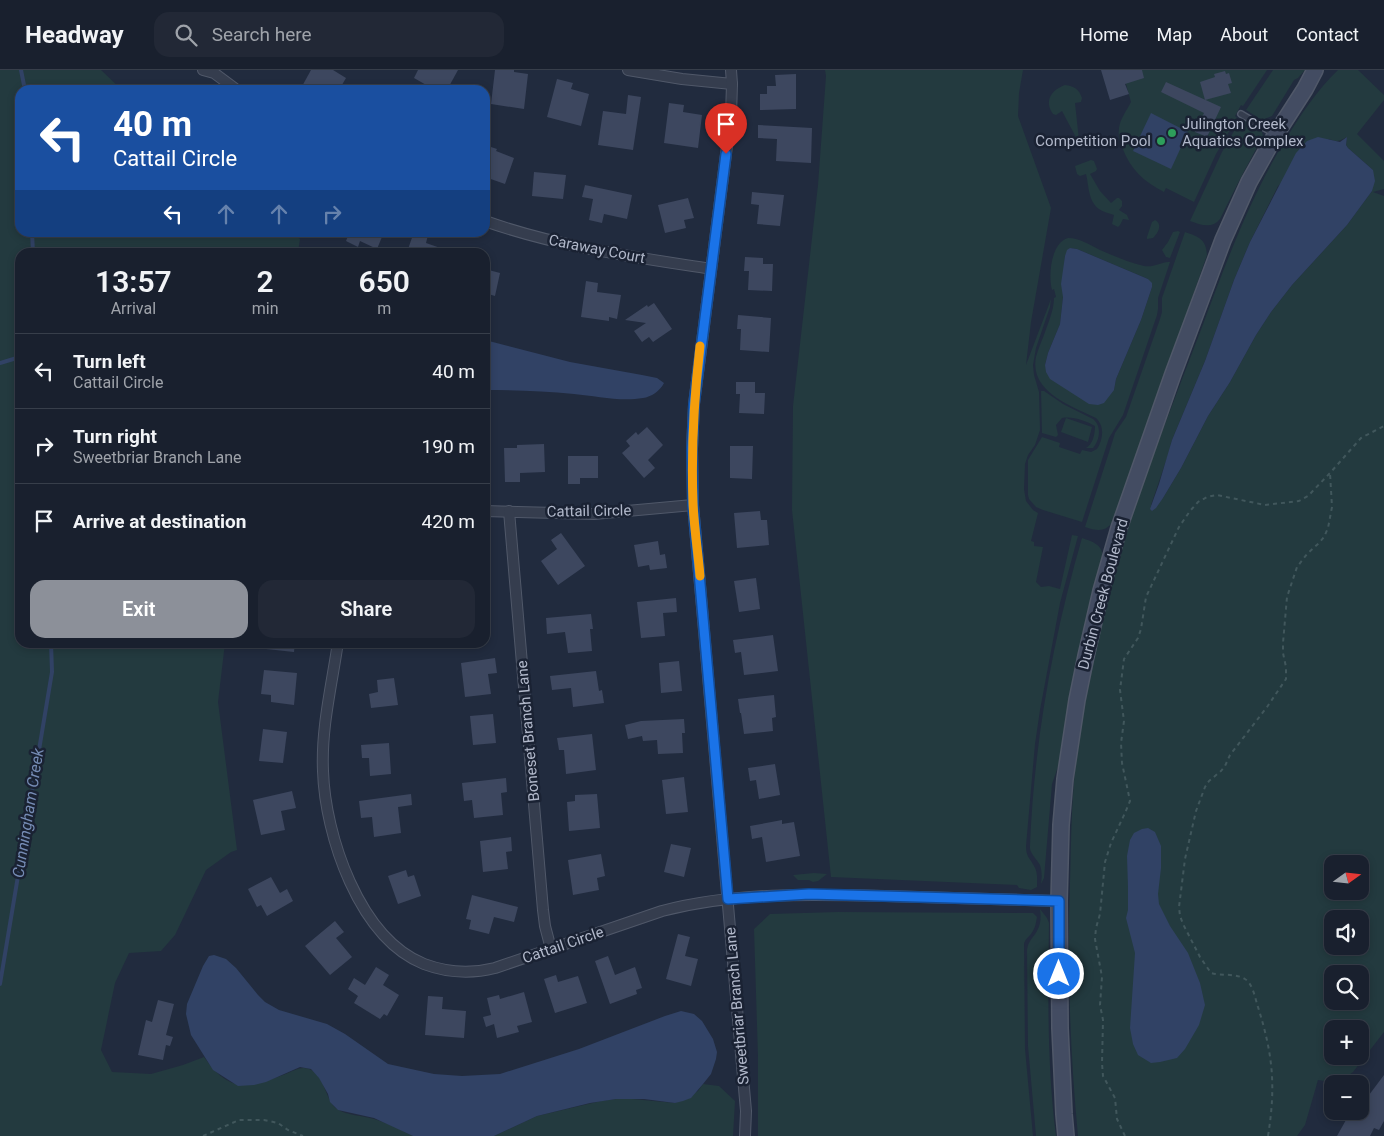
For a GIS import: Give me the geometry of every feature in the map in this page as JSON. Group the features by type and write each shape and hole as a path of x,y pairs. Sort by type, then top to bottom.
{"street":[{"path":"203,70 214,73 230,85"},
{"path":"628,70 682,79 732,84"},
{"name":"Sweetbriar Branch Lane","path":"731,70 731,115 694,404 692,449 693,505 746,1111 745,1136"},
{"name":"Durbin Creek Boulevard","path":"1066,1136 1060,1028 1059,901 1061,825 1077,700 1101,592 1119,528 1223,240 1249,182 1315,70"},
{"name":"Durbin Creek Boulevard","path":"1305,89 1326,70"},
{"name":"Caraway Court","path":"490,223 539,238 594,250 711,270"},
{"name":"Cattail Circle","path":"490,511 594,514 693,505"},
{"name":"Boneset Branch Lane","path":"509,511 543,910 551,950"},
{"name":"Cattail Circle","path":"337,648 323,741 324,788 332,834 344,868 356,893 383,934 410,956 436,968 451,971 481,972 551,950 662,911 688,904 728,899 809,894 1059,901"}],"lane":[{"path":"1241,114 1276,134"}],"path":[{"path":"1125,1136 1117,1119 1115,1098 1103,1076 1103,1020 1100,1005 1102,977 1095,939 1100,914 1105,862 1111,843 1130,801 1122,763 1121,742 1124,720 1120,690 1124,659 1138,638 1146,596 1179,527 1198,502 1206,497 1217,495 1265,504 1299,502 1308,496 1362,438 1377,428 1384,426"},
{"path":"1268,1136 1272,1109 1272,1066 1267,1037 1251,987 1244,978 1211,972 1200,957 1183,924 1179,907 1185,859 1196,811 1205,787 1225,766 1230,755 1286,679 1283,643 1287,596 1297,567 1324,537 1328,528 1332,507 1330,473"},
{"path":"203,1136 239,1120 264,1120 278,1123 288,1130 303,1136"}],"green space":[{"path":"0,70 101,70 117,85 15,85 15,237 297,237 300,239 299,248 15,248 15,648 224,648 218,702 237,850 231,852 206,870 175,935 161,951 129,953 115,983 101,1050 112,1072 151,1074 204,1057 223,1078 232,1083 242,1085 251,1085 306,1068 314,1072 322,1082 333,1105 340,1111 379,1121 413,1136 0,1136"},
{"path":"825,70 1023,70 1018,116 1051,208 1031,322 1026,365 1051,299 1036,348 1033,365 1039,392 1040,430 1025,464 1024,489 1026,501 1038,513 1031,541 1034,542 1034,546 1043,547 1036,582 1041,587 1049,586 1060,589 1072,535 1078,536 1060,603 1035,744 1026,846 1027,855 1037,873 1037,887 1031,890 1019,888 1017,885 831,877 792,510 793,406 818,185"},
{"name":"Julington Creek Aquatics Complex","path":"1109,70 1267,70 1243,106 1241,105 1235,116 1237,118 1216,154 1194,202 1166,188 1164,192 1157,188 1138,174 1129,162 1119,140 1119,128 1131,102 1126,84"},
{"path":"1273,70 1305,70 1294,80 1272,116 1262,120 1246,110"},
{"path":"1338,70 1358,70 1384,95 1384,100 1357,134 1384,161 1384,189 1373,192 1384,196 1384,1032 1369,1051 1369,1020 1324,1020 1324,1065 1358,1065 1349,1075 1324,1075 1324,1081 1318,1080 1305,1125 1297,1136 1078,1136 1071,1041 1069,978 1072,819 1079,738 1099,630 1114,573 1137,502 1239,232 1271,164 1296,123 1323,86","holes":["1347,137 1346,145 1348,148 1373,170 1372,191 1347,225 1292,285 1271,312 1208,416 1163,498 1151,505 1172,440 1205,361 1234,280 1250,242 1278,186 1329,139 1337,141"]},
{"path":"1065,85 1076,88 1082,98 1081,102 1075,103 1078,141 1062,111 1056,115 1053,114 1049,105 1050,97 1053,93"},
{"path":"1241,119 1262,132 1263,136 1220,219 1210,225 1202,225 1190,221 1222,152"},
{"path":"1091,160 1094,161 1097,169 1090,174 1100,191 1111,203 1117,198 1122,201 1122,206 1119,210 1127,215 1129,220 1123,219 1118,227 1112,224 1114,215 1095,206 1086,174 1080,176 1077,174 1075,166"},
{"path":"1155,220 1159,224 1158,231 1153,238 1147,239 1152,222"},
{"path":"1173,232 1180,232 1170,258 1166,257 1162,250"},
{"path":"1185,232 1201,239 1205,245 1207,255 1116,517 1103,530 1085,527 1115,433 1126,417 1160,319 1162,298"},
{"path":"1068,238 1077,239 1116,257 1144,266 1170,262 1158,298 1157,315 1123,415 1109,438 1082,522 1036,507 1028,495 1028,460 1042,437 1060,443 1059,447 1080,454 1082,450 1091,452 1097,449 1102,437 1099,421 1054,396 1039,380 1036,369 1036,357 1050,317 1054,298 1056,297 1054,289 1052,290 1050,276 1052,260 1062,241","holes":["1070,248 1077,249 1148,279 1152,287 1141,320 1116,379 1114,390 1045,365 1060,324 1065,256"]},
{"path":"1041,391 1096,422 1099,433 1093,448 1086,448 1093,438 1095,426 1079,419 1062,418 1056,425 1058,435 1056,437 1042,433"},
{"path":"1066,418 1092,427 1088,442 1061,432"},
{"path":"1082,538 1099,546 1103,557 1061,758 1052,784 1044,878 1041,884 1042,874 1040,865 1030,849 1036,768 1054,652"},
{"path":"827,874 818,881 813,882 798,880 793,875"},
{"path":"1040,909 1049,923 1048,1003 1056,1136 1036,1136 1028,1046 1027,950 1039,926 1041,918"},
{"path":"838,912 1033,913 1037,917 1036,924 1024,944 1025,1049 1033,1136 758,1136 758,1057 754,929 770,914"},
{"path":"703,1084 719,1086 735,1101 733,1136 494,1136 537,1116 601,1101 632,1099 675,1103 698,1091"}],"water":[{"name":"Competition Pool","path":"1151,113 1188,132 1171,169 1133,151"},
{"path":"1318,137 1340,142 1347,137 1346,145 1348,148 1373,170 1375,181 1372,191 1347,225 1292,285 1271,312 1208,416 1181,468 1163,498 1152,511 1150,509 1172,440 1205,361 1234,280 1250,242 1296,153 1307,141"},
{"path":"1070,248 1077,249 1148,279 1152,283 1141,320 1116,379 1114,390 1104,403 1098,405 1089,404 1050,379 1046,372 1045,365 1048,353 1060,324 1063,297 1061,284 1065,256"},
{"path":"490,341 570,362 657,378 664,383 652,395 635,399 518,390 490,390"},
{"path":"1148,828 1155,832 1161,846 1159,904 1170,926 1188,953 1200,983 1205,1005 1199,1025 1185,1049 1177,1058 1151,1063 1138,1055 1133,1044 1130,1028 1135,953 1126,918 1128,910 1127,856 1130,840 1134,833"},
{"path":"214,955 226,959 265,1002 279,1010 327,1024 345,1034 388,1064 434,1074 462,1076 500,1074 579,1049 681,1011 694,1014 702,1021 713,1039 717,1052 716,1059 711,1074 691,1098 683,1101 675,1103 644,1099 616,1099 590,1103 537,1116 494,1136 413,1136 374,1118 338,1110 330,1102 328,1094 319,1078 311,1069 300,1067 266,1082 238,1086 213,1070 191,1035 186,1014 187,1004 203,966 209,956"}],"building":[{"path":"311,70 333,70 346,78 342,85 303,85"},
{"path":"418,70 458,70 450,85 426,85 414,78"},
{"path":"495,70 514,70 514,72 528,74 524,109 491,104"},
{"path":"1101,70 1142,70 1144,78 1125,84 1129,94 1110,100"},
{"path":"1225,71 1226,74 1229,73 1232,83 1228,84 1231,93 1205,100 1200,82 1215,77 1214,74"},
{"path":"796,74 796,109 760,110 760,94 767,94 767,86 776,86 775,75"},
{"path":"557,79 573,83 571,89 589,94 581,126 547,117"},
{"path":"1166,82 1221,107 1207,137 1195,132 1204,113 1161,92"},
{"path":"628,95 641,97 633,150 598,145 603,111 626,114"},
{"path":"669,103 684,105 683,112 702,115 698,148 664,143"},
{"path":"758,125 812,128 811,163 776,161 777,139 758,138"},
{"path":"490,147 514,158 505,184 490,179"},
{"path":"534,172 566,175 563,199 532,196"},
{"path":"585,185 632,195 627,219 604,214 602,223 589,220 593,199 582,197"},
{"path":"752,192 784,195 780,226 757,224 759,205 751,204"},
{"path":"688,198 694,218 684,220 686,228 665,233 658,205"},
{"path":"348,237 382,237 377,248 360,241 358,247 346,241"},
{"path":"412,237 428,237 426,243 440,248 408,248"},
{"path":"745,257 763,258 763,264 773,264 772,291 748,290 749,271 744,271"},
{"path":"490,270 500,273 495,296 490,294"},
{"path":"586,281 598,283 597,292 621,295 617,319 609,317 609,321 581,317"},
{"path":"654,303 672,329 653,342 649,337 642,342 634,331 646,323 625,320 647,305 648,307"},
{"path":"738,315 771,318 769,352 740,350 741,329 737,329"},
{"path":"736,382 755,382 755,393 765,393 764,414 739,413 740,394 736,394"},
{"path":"647,427 663,445 648,460 655,468 644,478 622,453 630,446 626,441 636,432 638,435"},
{"path":"544,444 545,472 520,473 520,482 505,482 504,448 517,448 517,445"},
{"path":"730,446 753,446 752,479 730,478"},
{"path":"568,456 598,456 598,478 580,478 580,484 568,484"},
{"path":"760,511 761,520 767,520 769,545 737,548 734,513"},
{"path":"561,533 585,566 558,585 541,561 557,549 551,540"},
{"path":"658,541 660,555 665,554 667,568 650,570 649,565 638,567 634,545"},
{"path":"756,578 760,609 739,612 734,581"},
{"path":"676,598 677,612 663,613 665,636 641,638 637,602"},
{"path":"591,614 593,629 590,629 592,651 568,653 565,632 547,634 546,618"},
{"path":"773,635 778,671 744,675 741,652 735,653 733,640"},
{"path":"266,648 294,648 294,652"},
{"path":"495,658 497,673 488,674 491,694 465,697 461,663"},
{"path":"679,661 682,691 661,693 659,663"},
{"path":"264,670 297,673 294,705 271,702 271,695 261,694"},
{"path":"596,671 599,691 602,690 604,703 573,707 571,688 552,690 550,676"},
{"path":"394,678 398,705 371,708 369,694 378,692 377,680"},
{"path":"774,695 776,717 772,718 773,731 744,734 738,699"},
{"path":"493,714 496,743 473,745 470,716"},
{"path":"684,719 685,733 682,733 683,753 658,754 657,740 643,741 642,736 628,739 625,725 641,721"},
{"path":"263,729 287,732 283,763 259,761"},
{"path":"592,734 596,770 566,774 564,750 559,750 557,738"},
{"path":"389,743 391,774 370,776 369,758 362,758 361,745"},
{"path":"775,764 780,795 759,799 756,780 750,781 748,768"},
{"path":"684,777 688,812 666,814 662,780"},
{"path":"506,778 507,792 501,793 503,815 474,818 472,800 464,801 462,783"},
{"path":"292,791 296,808 281,811 285,830 261,835 253,800"},
{"path":"411,794 412,805 398,807 401,833 374,837 372,817 361,818 359,801"},
{"path":"597,794 600,828 569,831 567,802 575,801 575,795"},
{"path":"782,820 782,824 794,822 800,856 766,862 762,837 752,839 750,826"},
{"path":"511,837 512,851 506,852 508,869 483,872 480,841"},
{"path":"671,844 691,848 684,877 664,872"},
{"path":"601,854 605,876 597,878 599,890 573,895 568,860"},
{"path":"406,870 408,877 414,875 421,896 398,904 388,876"},
{"path":"271,877 280,893 287,889 293,901 267,916 261,905 257,907 248,889"},
{"path":"472,895 518,907 514,922 494,917 489,934 469,929 471,920 466,919"},
{"path":"335,921 344,932 336,938 352,957 330,975 305,946"},
{"path":"678,934 690,937 685,956 698,959 691,986 666,979"},
{"path":"608,956 615,975 635,967 642,988 636,990 637,994 610,1004 595,961"},
{"path":"376,967 389,975 383,985 399,995 387,1016 384,1014 380,1019 354,1003 358,996 348,989 354,978 365,985"},
{"path":"556,975 558,982 578,976 587,1003 555,1013 544,979"},
{"path":"524,992 532,1022 517,1026 519,1032 497,1038 494,1024 486,1027 483,1017 491,1015 487,998 499,995 500,999"},
{"path":"428,996 443,997 442,1009 466,1011 464,1038 425,1035"},
{"path":"158,1000 174,1004 166,1035 173,1037 170,1046 166,1045 163,1060 138,1055 146,1020 152,1022"},
{"path":"1384,1075 1384,1121 1379,1130 1374,1128 1370,1136 1337,1136 1346,1120 1369,1120 1369,1095"}],"waterway":[{"name":"Cunningham Creek","path":"21,70 24,85"},
{"name":"Cunningham Creek","path":"32,237 33,248"},
{"path":"0,363 15,358"},
{"name":"Cunningham Creek","path":"0,984 52,672 51,648"}],"slow traffic":[{"path":"700,346 692,449 693,505 700,576"}],"place":[{"name":"Julington Creek Aquatics Complex","path":"1172,133"},
{"name":"Competition Pool","path":"1161,141"}],"route":[{"path":"726,154 699,359 692,449 693,505 728,899 809,894 1059,901 1059,974"}]}
